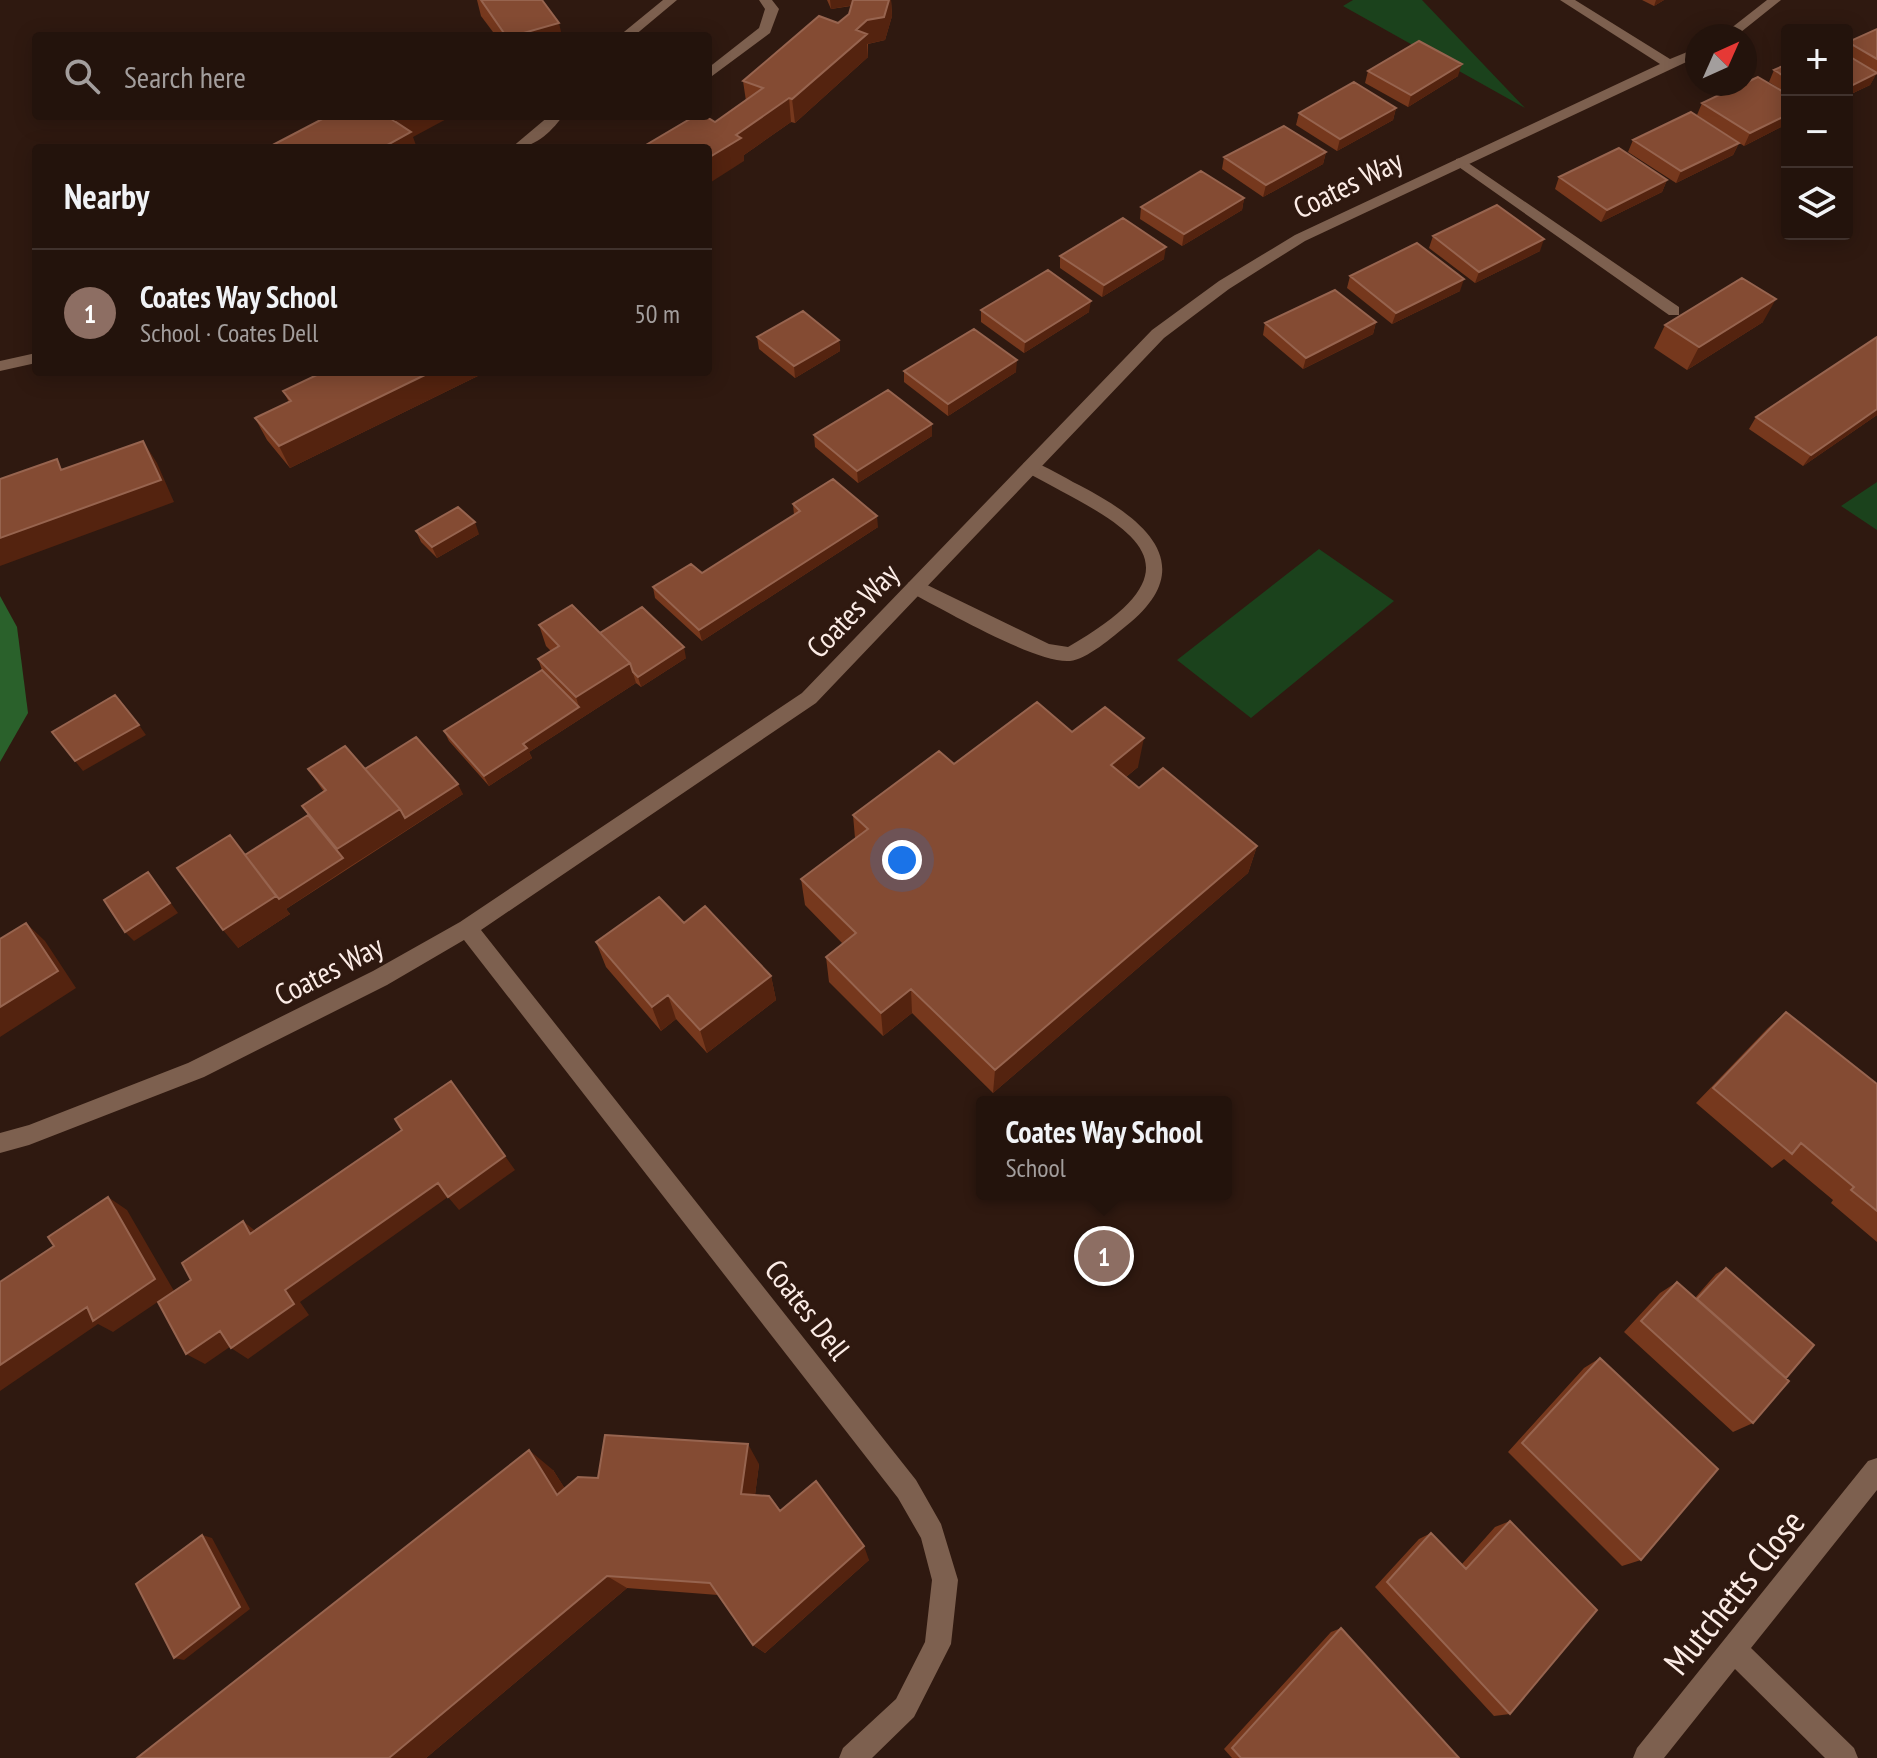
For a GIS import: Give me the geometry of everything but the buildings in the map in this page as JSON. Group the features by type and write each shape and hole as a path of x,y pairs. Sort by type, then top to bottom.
{"street":[{"path":"631,32 671,0"},
{"path":"712,72 765,30 772,9 765,0"},
{"path":"1566,0 1670,65"},
{"path":"1744,24 1775,0"},
{"name":"Coates Way","path":"0,1143 29,1135 196,1070 380,978 467,928 809,698 1158,334 1224,285 1300,238 1685,58"},
{"path":"524,144 553,120"},
{"path":"1461,162 1674,311"},
{"path":"0,366 32,359"},
{"path":"915,587 1046,651 1070,654 1122,620 1145,599 1157,568 1152,550 1135,528 1030,467"},
{"name":"Coates Dell","path":"467,928 907,1489 932,1533 945,1580 938,1644 905,1708 853,1758"},
{"name":"Mutchetts Close","path":"1647,1758 1877,1470"},
{"path":"1734,1650 1844,1758"}],"green space":[{"path":"1353,0 1422,0 1525,108 1343,6"},
{"path":"1877,482 1877,530 1841,506"},
{"path":"1319,549 1394,601 1251,718 1177,660"},
{"path":"0,596 17,627 28,713 0,762"}],"place":[{"name":"Coates Way School","path":"1104,1256"}]}
